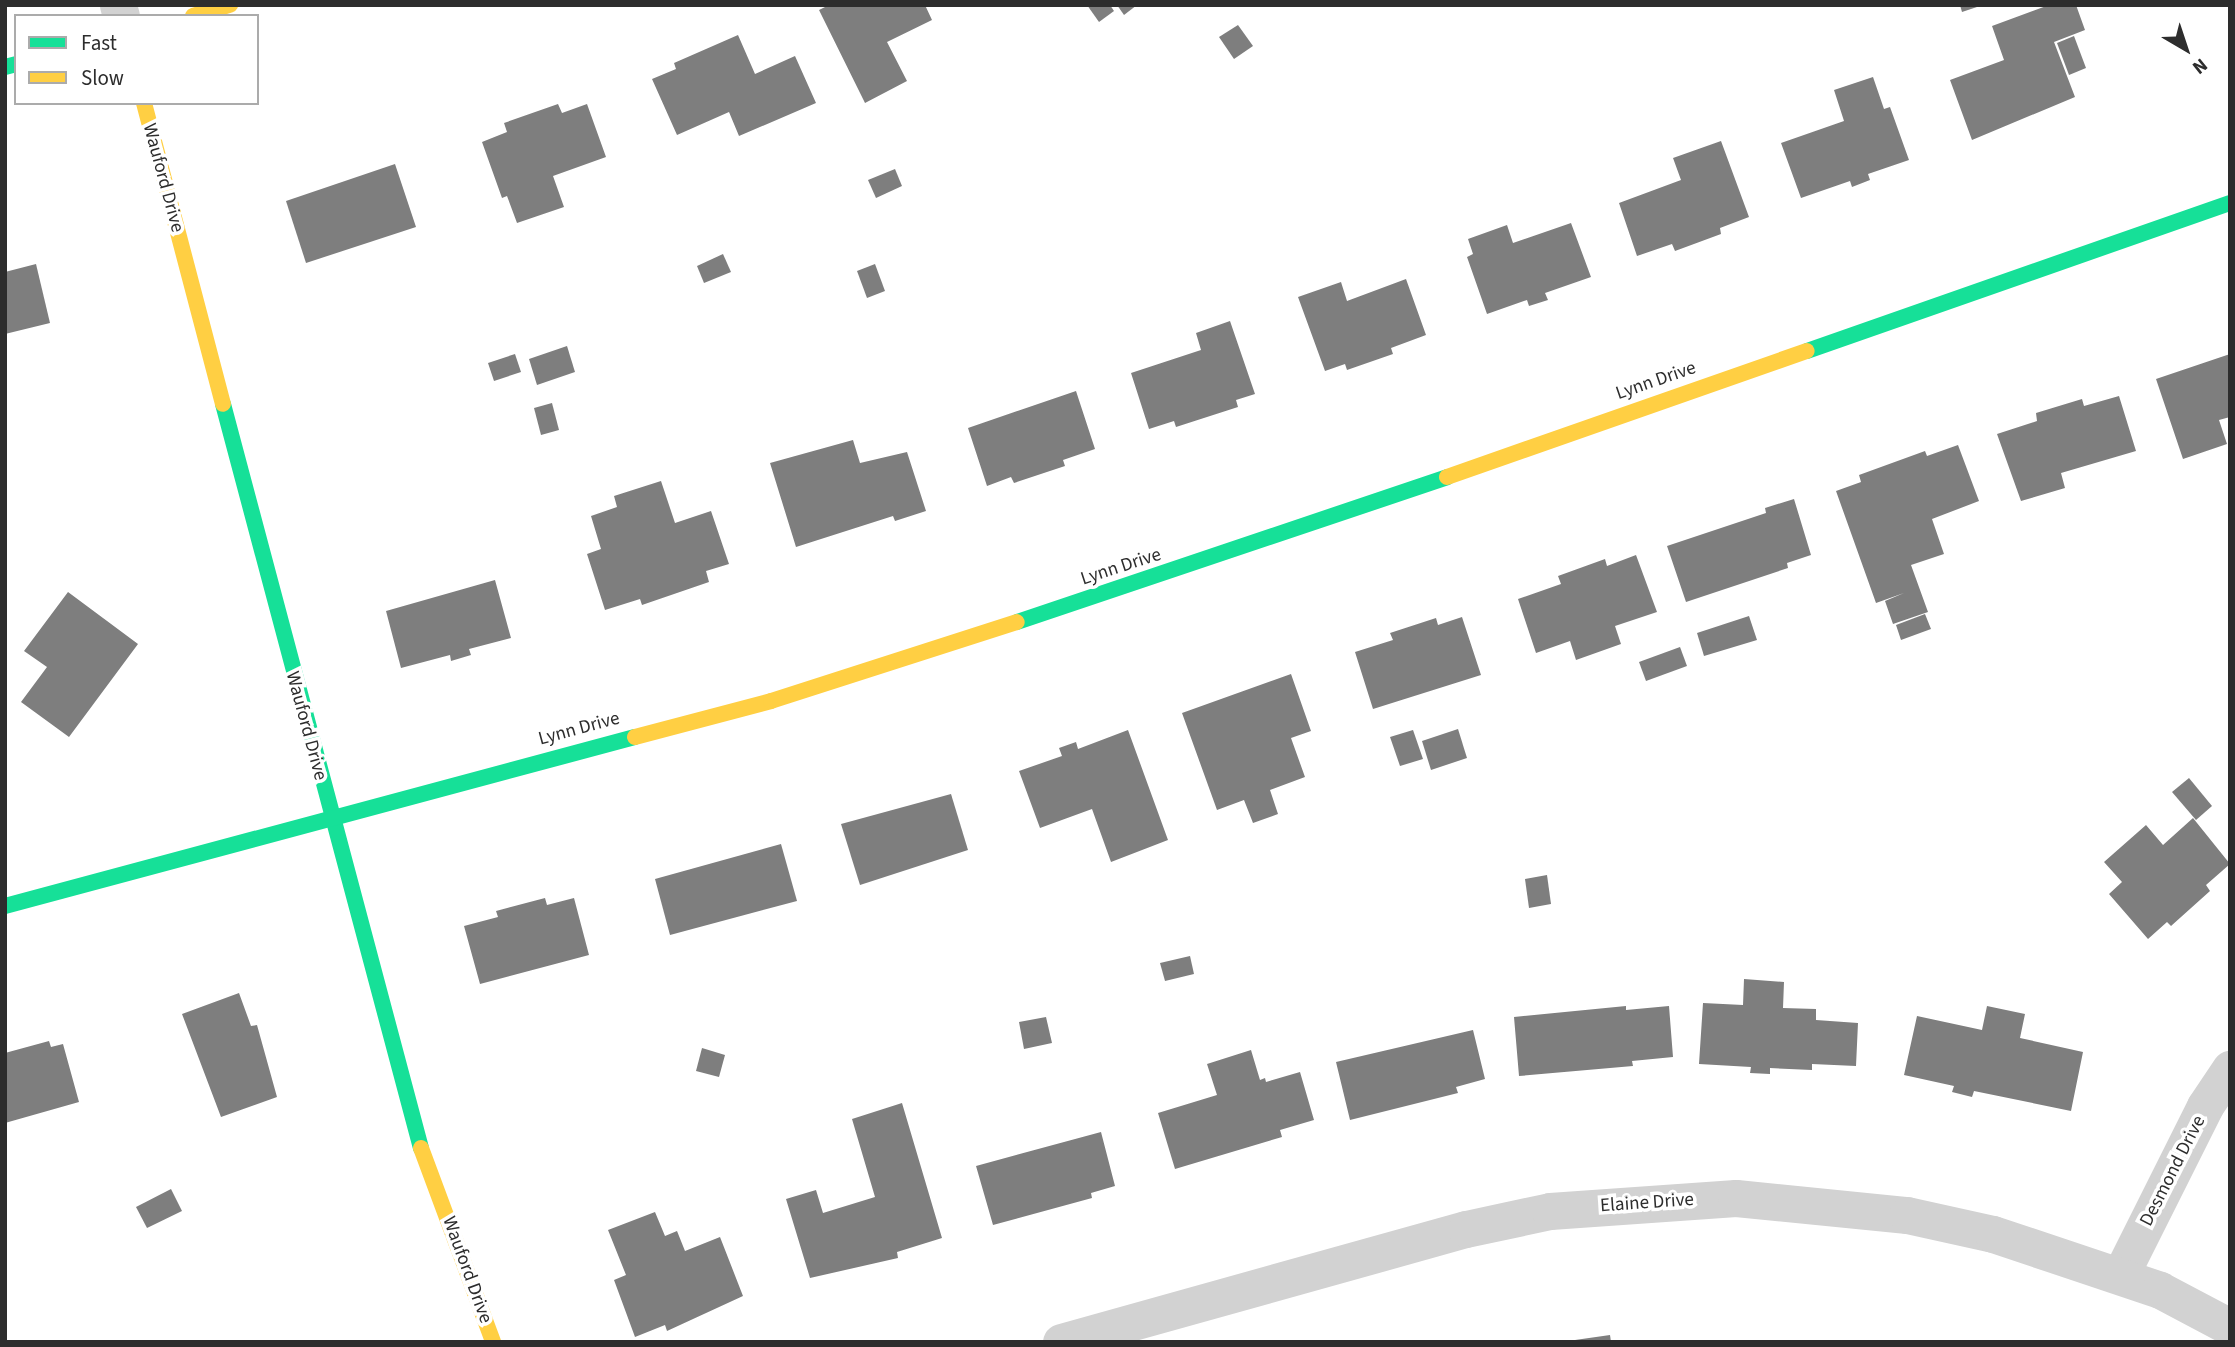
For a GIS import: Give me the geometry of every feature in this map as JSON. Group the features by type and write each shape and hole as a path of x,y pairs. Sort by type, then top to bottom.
{"street":[{"path":"200,14 230,5"},
{"name":"Wauford Drive","path":"145,105 409,1115 493,1342"},
{"name":"Lynn Drive","path":"5,906 329,816 771,701 1141,583 2230,203"},
{"name":"Desmond Drive","path":"2120,1276 2205,1106 2230,1069"},
{"name":"Elaine Drive","path":"1061,1342 1466,1229 1550,1211 1648,1201 1736,1198 1907,1215 1993,1234 2120,1276 2230,1327"}],"building":[{"path":"829,5 925,5 932,20 887,42 907,81 865,103 819,10"},
{"path":"1087,5 1110,5 1114,11 1099,22"},
{"path":"1117,5 1137,5 1124,15"},
{"path":"1960,5 1980,5 1980,6 1962,12"},
{"path":"2049,5 2076,5 2085,30 2054,42 2075,97 1972,140 1950,80 2004,60 1992,26"},
{"path":"1238,25 1253,46 1234,59 1219,37"},
{"path":"738,35 755,74 795,56 816,103 739,136 729,112 677,135 652,79 676,69 674,63"},
{"path":"2074,36 2086,68 2069,75 2057,43"},
{"path":"1873,77 1884,109 1890,107 1909,160 1868,174 1870,180 1852,187 1850,181 1801,198 1781,143 1844,121 1834,90"},
{"path":"558,104 562,113 587,104 606,157 553,176 564,207 517,223 507,196 502,198 482,142 507,132 504,123"},
{"path":"1721,141 1749,217 1720,228 1721,234 1675,251 1672,244 1637,256 1619,203 1681,180 1673,158"},
{"path":"395,164 416,227 306,263 286,201"},
{"path":"895,169 902,186 876,198 868,180"},
{"path":"1571,223 1591,277 1545,293 1548,300 1529,306 1527,300 1487,314 1467,257 1473,254 1468,239 1507,225 1513,243"},
{"path":"723,254 731,272 704,283 697,266"},
{"path":"36,264 50,323 5,334 5,272"},
{"path":"875,264 885,291 867,298 857,271"},
{"path":"1406,279 1426,335 1391,348 1393,354 1347,370 1345,364 1325,371 1298,297 1341,282 1347,301"},
{"path":"1230,321 1255,394 1236,400 1238,407 1176,427 1174,421 1149,429 1131,373 1201,350 1196,333"},
{"path":"567,346 575,372 537,385 529,359"},
{"path":"515,354 521,372 494,381 488,363"},
{"path":"2230,354 2230,417 2219,420 2227,444 2183,459 2156,379"},
{"path":"1076,391 1095,449 1063,460 1065,466 1014,483 1011,477 987,486 968,428"},
{"path":"2119,396 2136,451 2061,473 2065,488 2021,501 1997,434 2037,421 2036,413 2082,399 2084,406"},
{"path":"552,403 559,430 541,435 534,408"},
{"path":"853,440 860,463 907,452 926,511 895,521 893,516 796,547 770,463"},
{"path":"1958,445 1979,501 1932,519 1944,554 1911,565 1928,612 1893,624 1885,601 1904,593 1876,603 1836,491 1861,482 1859,475 1925,451 1927,456"},
{"path":"661,481 675,523 711,511 729,564 706,571 709,582 642,605 640,599 605,610 587,554 601,549 591,516 617,507 614,496"},
{"path":"1794,499 1811,555 1787,563 1788,568 1686,602 1667,546 1766,513 1765,508"},
{"path":"1636,555 1657,612 1615,626 1621,644 1576,660 1570,641 1536,653 1518,599 1561,584 1558,576 1605,559 1607,566"},
{"path":"495,580 511,638 469,649 471,655 451,661 450,655 401,668 386,611"},
{"path":"68,592 138,644 69,737 21,702 47,667 24,651"},
{"path":"1925,614 1931,629 1901,640 1896,625"},
{"path":"1749,616 1757,640 1704,656 1697,633"},
{"path":"1462,617 1481,675 1373,709 1355,652 1393,640 1390,633 1436,618 1438,625"},
{"path":"1680,647 1687,666 1646,681 1639,662"},
{"path":"1291,674 1311,731 1291,738 1305,777 1270,790 1278,814 1253,823 1244,800 1217,810 1182,713"},
{"path":"1458,729 1467,758 1431,770 1422,741"},
{"path":"1128,730 1168,840 1111,862 1092,809 1040,828 1019,771 1062,756 1059,748 1076,742 1078,749"},
{"path":"1413,730 1423,759 1400,766 1390,737"},
{"path":"2189,778 2212,806 2196,820 2172,792"},
{"path":"951,794 968,850 860,885 841,824"},
{"path":"2193,818 2230,864 2206,885 2210,891 2171,926 2167,922 2148,939 2109,894 2122,882 2104,862 2146,825 2163,845"},
{"path":"781,844 797,901 670,935 655,879"},
{"path":"1547,875 1551,904 1529,908 1525,879"},
{"path":"545,898 547,905 574,898 589,955 480,984 464,926 498,917 496,911"},
{"path":"1190,956 1194,974 1165,981 1160,963"},
{"path":"1744,979 1784,982 1783,1008 1816,1009 1816,1020 1858,1023 1856,1066 1812,1064 1812,1070 1770,1068 1770,1074 1750,1073 1751,1067 1699,1064 1703,1003 1743,1005"},
{"path":"239,993 251,1026 257,1025 277,1097 221,1117 182,1014"},
{"path":"1626,1006 1626,1010 1669,1006 1673,1057 1632,1061 1633,1066 1519,1076 1514,1017"},
{"path":"1987,1006 2025,1014 2020,1038 2083,1052 2071,1111 1974,1091 1972,1097 1952,1092 1954,1086 1904,1075 1917,1016 1982,1030"},
{"path":"1046,1017 1052,1043 1024,1049 1019,1022"},
{"path":"1473,1030 1485,1079 1456,1087 1458,1093 1350,1120 1336,1062"},
{"path":"49,1041 51,1047 63,1044 79,1102 5,1123 5,1053"},
{"path":"702,1048 725,1055 719,1077 696,1071"},
{"path":"1251,1050 1260,1080 1265,1078 1266,1082 1300,1072 1314,1120 1280,1130 1282,1137 1175,1169 1158,1113 1217,1095 1207,1064"},
{"path":"902,1103 942,1238 897,1252 898,1258 810,1278 786,1199 816,1190 823,1213 875,1197 852,1119"},
{"path":"1101,1132 1115,1186 1091,1193 1092,1198 993,1225 976,1166"},
{"path":"171,1189 182,1211 147,1228 136,1207"},
{"path":"655,1212 665,1236 677,1231 685,1251 720,1237 743,1296 667,1331 665,1325 635,1337 614,1280 626,1275 608,1230"},
{"path":"1610,1335 1611,1342 1575,1342 1575,1340"}],"traffic: fast":[{"path":"5,67 14,65"},
{"path":"1807,351 2230,203"},
{"path":"223,404 421,1148"},
{"path":"1017,622 1447,477"},
{"path":"5,906 635,737"}],"traffic: slow":[{"path":"200,14 230,5"},
{"path":"145,105 223,404"},
{"path":"1447,477 1807,351"},
{"path":"635,737 771,701 1017,622"},
{"path":"421,1148 493,1342"}]}
